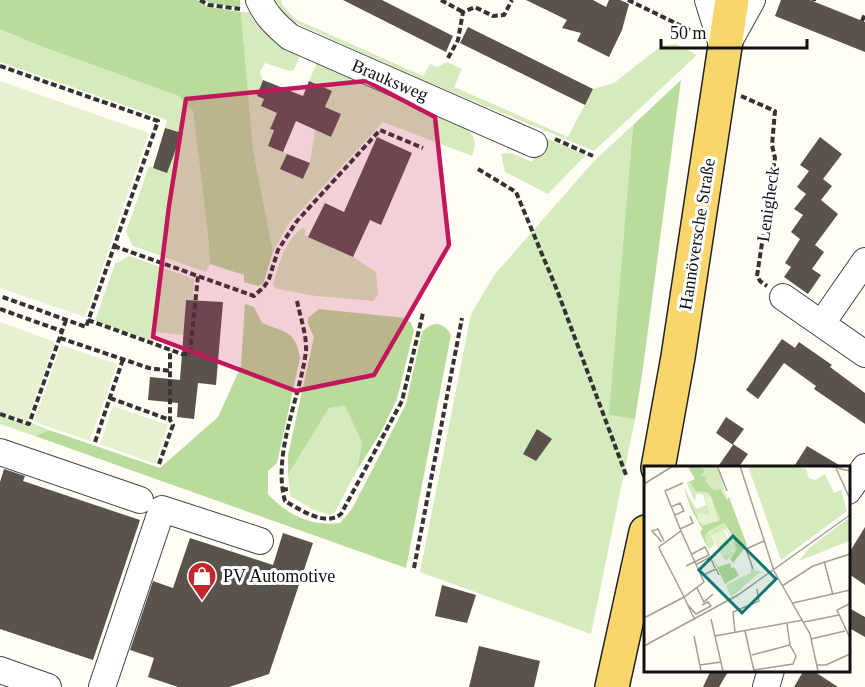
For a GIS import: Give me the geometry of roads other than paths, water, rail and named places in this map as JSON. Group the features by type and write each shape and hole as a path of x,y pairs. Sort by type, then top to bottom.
{"main road":[{"name":"Hannöversche Straße","path":"658,466 678,357 720,87 713,44 732,0"},
{"path":"612,687 644,541"}],"street":[{"path":"708,0 713,44"},
{"path":"713,44 752,0"},
{"name":"Brauksweg","path":"261,5 275,25 290,37 534,144"},
{"path":"822,323 865,261"},
{"path":"783,297 865,354"},
{"path":"0,452 140,501"},
{"path":"850,490 865,467"},
{"path":"102,687 162,509 260,541"},
{"path":"0,670 48,687"},
{"path":"766,687 770,672"}],"place":[{"name":"PV Automotive","path":"202,602"}]}
